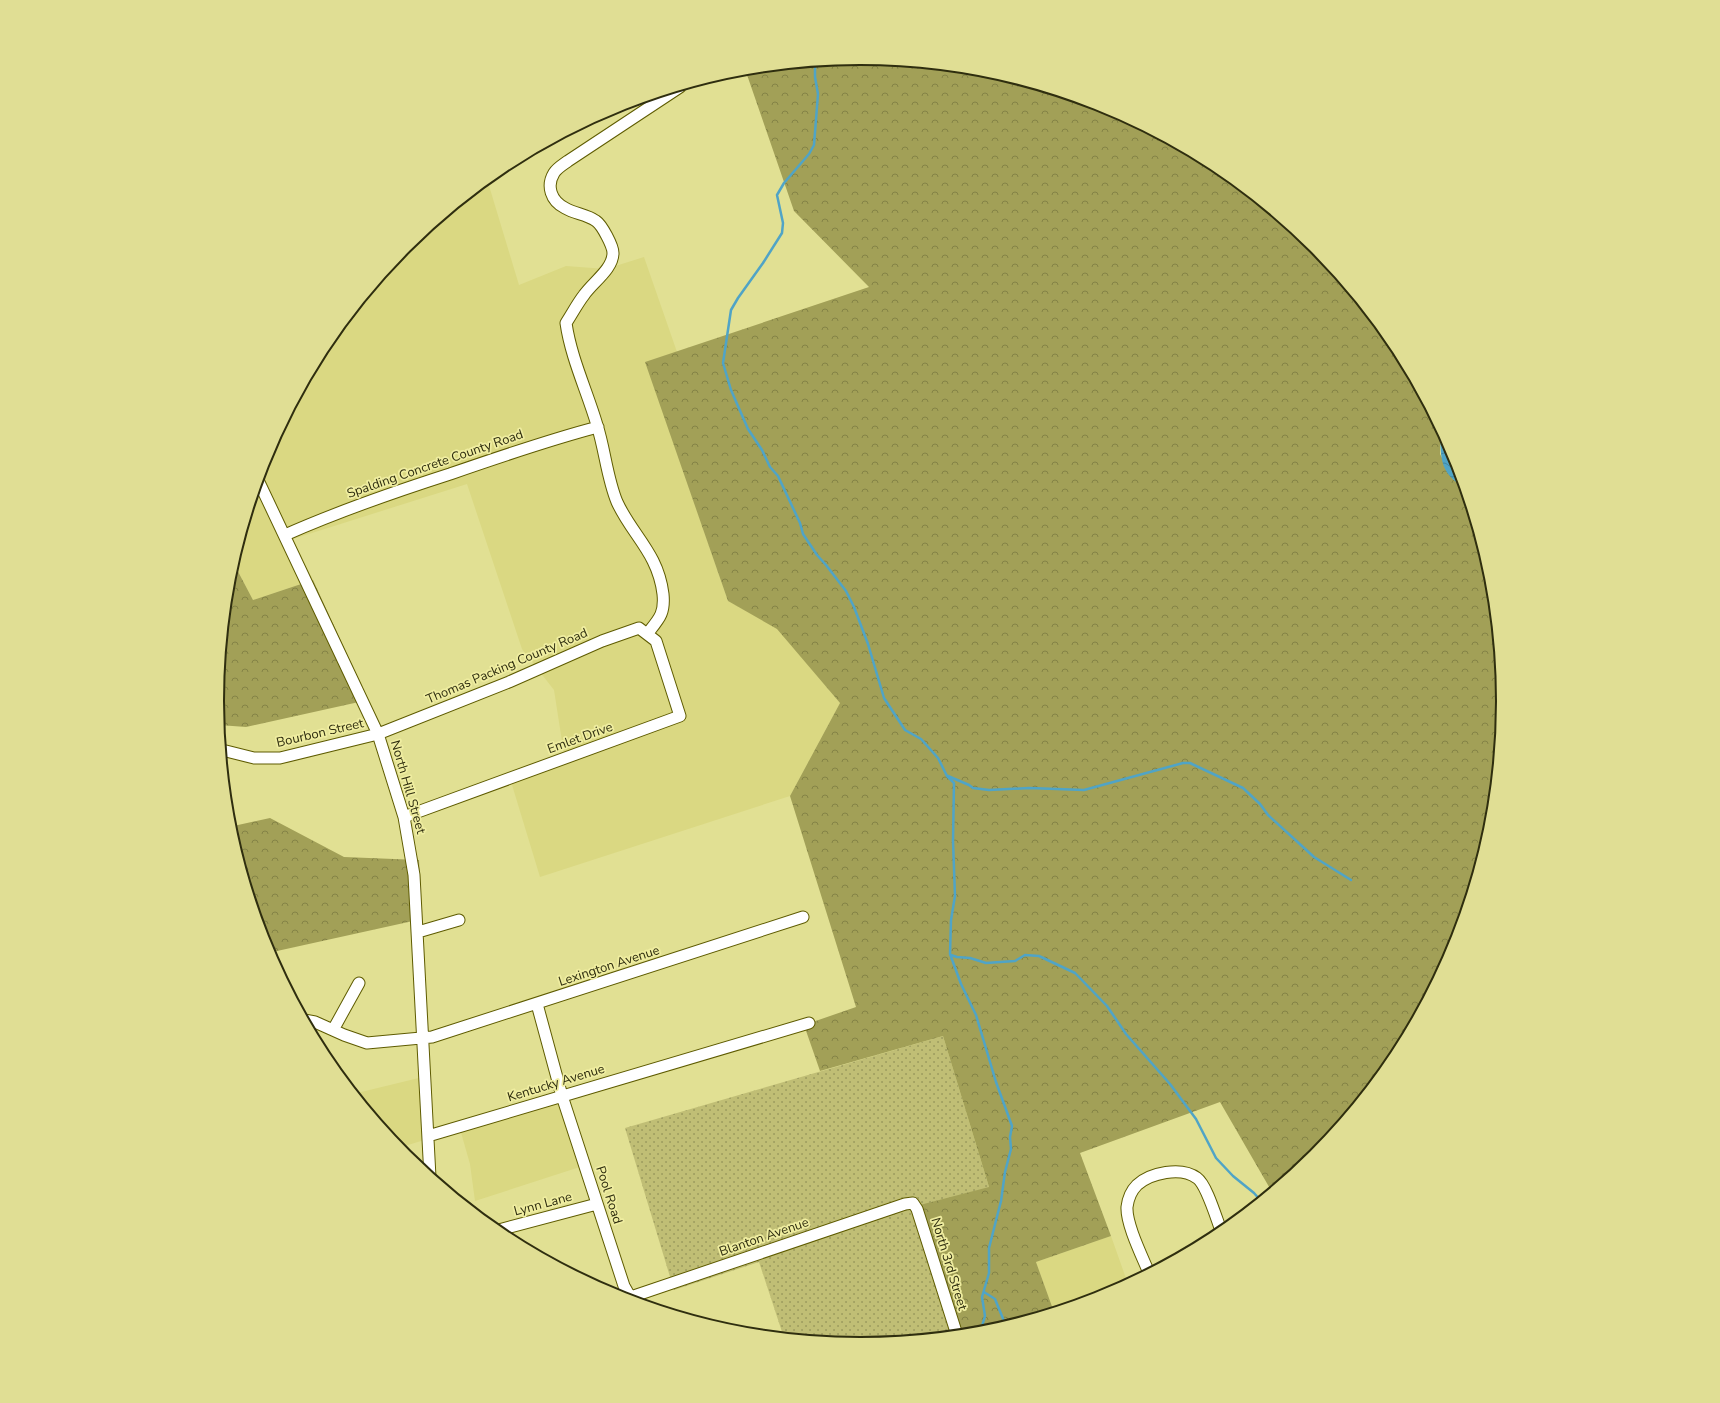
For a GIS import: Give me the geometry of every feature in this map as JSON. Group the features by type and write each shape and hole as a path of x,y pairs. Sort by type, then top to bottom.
{"street":[{"path":"647,634 663,611 663,594 659,574 648,550 622,512 616,499 598,426 568,340 566,323 584,295 611,263 613,252 602,227 584,214 565,208 558,203 551,194 550,183 555,171 568,160 670,95"},
{"name":"Spalding Concrete County Road","path":"285,535 331,514 556,438 598,426"},
{"name":"North Hill Street","path":"261,486 378,734 404,817 414,875 430,1170"},
{"name":"Thomas Packing County Road","path":"378,734 509,682 602,641 639,628 647,634"},
{"name":"Emlet Drive","path":"404,817 680,716 656,641 647,634"},
{"name":"Bourbon Street","path":"226,751 254,758 280,758 378,734"},
{"name":"Lexington Avenue","path":"310,1021 367,1043 422,1038 538,1004 803,917"},
{"path":"418,932 459,920"},
{"path":"333,1030 359,983"},
{"name":"Pool Road","path":"538,1004 562,1096 627,1294"},
{"name":"Kentucky Avenue","path":"428,1136 809,1023"},
{"path":"1147,1269 1128,1219 1127,1208 1129,1197 1136,1186 1148,1177 1167,1172 1183,1172 1197,1178 1203,1186 1220,1227"},
{"name":"Blanton Avenue","path":"637,1297 898,1206 913,1203"},
{"name":"North 3rd Street","path":"913,1203 917,1209 955,1331"},
{"name":"Lynn Lane","path":"503,1229 597,1204"}],"shaded area":[{"path":"489,185 519,285 566,266 606,269 644,257 677,352 646,362 728,601 777,628 840,703 790,796 540,877 509,775 564,754 554,690 522,649 467,484 293,539 313,580 253,600 237,570 245,537 257,497 272,458 289,420 309,383 355,314 381,282 410,251 440,223"},
{"path":"943,1036 989,1187 958,1330 902,1337 860,1338 818,1337 783,1334 759,1262 674,1290 625,1128"},
{"path":"427,1076 431,1138 404,1146 381,1121 358,1093"},
{"path":"563,1095 586,1165 475,1201 470,1164 460,1129"},
{"path":"1111,1236 1126,1279 1104,1290 1052,1308 1036,1262"}],"green space":[{"path":"860,65 902,66 943,70 984,77 1065,99 1104,113 1178,150 1214,172 1247,197 1280,223 1310,251 1339,282 1365,314 1389,348 1411,383 1431,420 1440,440 1440,454 1453,479 1457,483 1463,497 1475,537 1491,618 1495,660 1495,743 1491,785 1475,866 1463,906 1431,983 1411,1020 1365,1089 1339,1121 1310,1152 1270,1188 1220,1102 1080,1153 1111,1236 1036,1262 1052,1308 984,1326 956,1331 916,1206 989,1187 943,1036 820,1071 804,1025 856,1007 790,796 840,703 777,629 728,601 645,362 869,287 794,211 747,75 777,70 818,66"},
{"path":"237,570 253,600 313,580 368,700 246,727 225,725 225,660 229,618"},
{"path":"270,818 344,857 419,860 422,919 275,951 257,906 245,866 236,825"}],"water":[{"path":"1440,441 1458,483 1449,476 1445,469 1441,455"}],"waterway":[{"path":"815,66 818,94 814,145 809,154 784,183 777,195 783,223 782,233 731,310 723,363 731,390 748,429 762,450 770,467 778,476 800,523 803,534 817,555 846,591 854,607 868,644 884,698 905,730 921,739 938,758 947,776 954,783 953,841 955,896 951,920 950,954 961,984 976,1015 996,1082 1012,1126 1010,1137 1011,1149 1005,1172 1001,1201 989,1248 989,1273 982,1297 985,1316 982,1326"},
{"path":"948,776 973,788 989,790 1029,788 1084,790 1183,763 1190,763 1243,788 1260,804 1268,815 1314,857 1351,880"},
{"path":"951,955 970,958 986,963 1015,961 1025,955 1039,956 1075,973 1107,1006 1126,1034 1170,1084 1196,1119 1216,1158 1233,1176 1258,1197"},
{"path":"984,1292 995,1299 1004,1321"}]}
